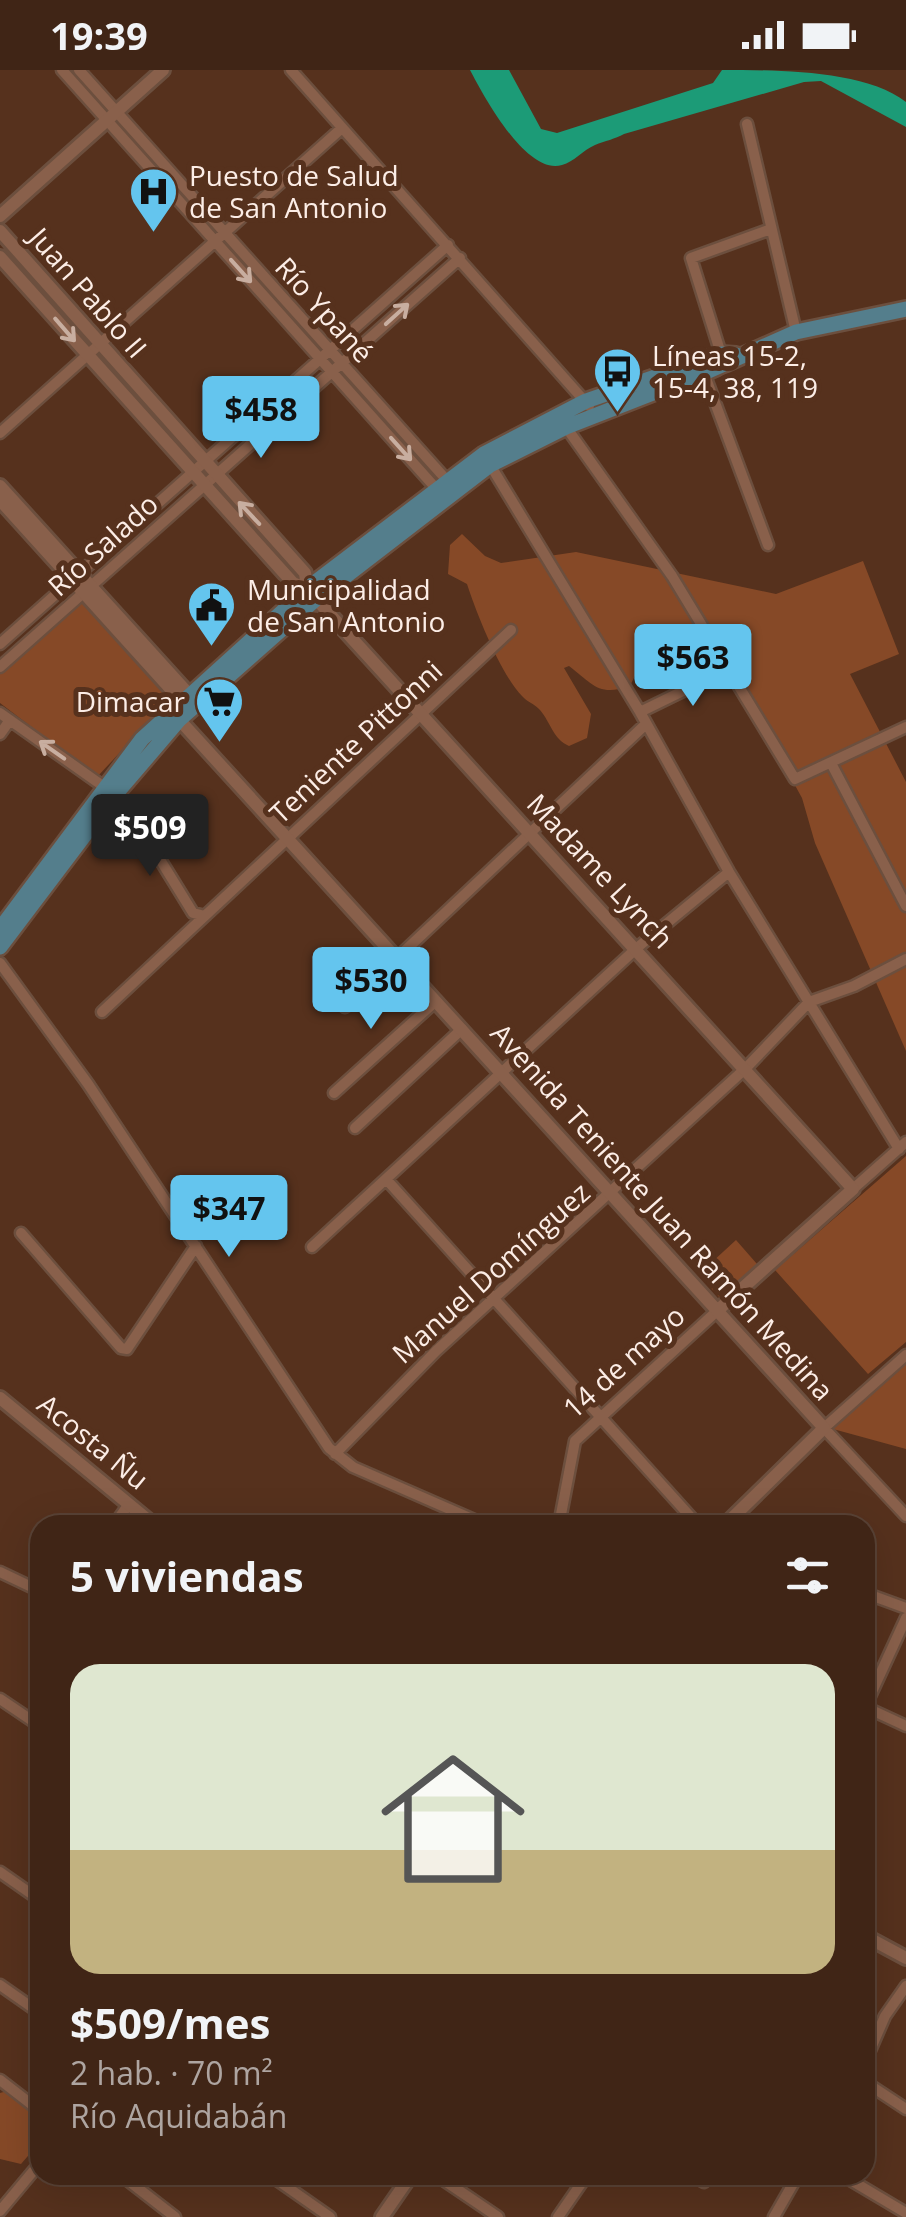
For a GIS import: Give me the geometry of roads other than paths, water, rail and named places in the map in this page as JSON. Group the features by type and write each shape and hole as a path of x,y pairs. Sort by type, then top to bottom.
{"main road":[{"path":"487,459 566,426 591,408 704,373 796,332 906,310"},
{"path":"0,928 109,791 184,706 312,594 446,489 487,459 591,408 721,354 740,355"},
{"path":"0,947 109,791"}],"street":[{"name":"Río Ypané","path":"62,70 225,233 342,363 446,489"},
{"name":"Río Ypané","path":"79,70 215,242 332,372 446,489"},
{"path":"0,216 163,70"},
{"path":"291,70 591,408"},
{"path":"746,124 796,332"},
{"path":"0,433 342,128"},
{"path":"721,354 691,258 772,229"},
{"name":"Juan Pablo II","path":"0,230 305,574 312,594"},
{"name":"Río Salado","path":"0,644 448,245"},
{"name":"Juan Pablo II","path":"0,257 203,486 293,583 312,594"},
{"name":"Río Salado","path":"0,667 460,258"},
{"path":"704,373 768,545"},
{"path":"566,426 664,563 795,779 832,765 906,727"},
{"path":"487,459 640,712 729,872 902,1146"},
{"path":"0,486 76,578"},
{"path":"0,500 76,578"},
{"name":"Avenida Teniente Juan Ramón Medina","path":"76,578 184,706 286,838 906,1516"},
{"name":"Madame Lynch","path":"312,594 638,948 853,1189"},
{"path":"28,620 36,634"},
{"name":"Teniente Pittonni","path":"102,1012 201,915 511,630"},
{"path":"640,712 728,670"},
{"path":"0,713 109,791 142,827 194,913 201,915"},
{"path":"0,734 10,720"},
{"path":"344,1007 646,724"},
{"path":"832,765 906,906"},
{"path":"312,1246 638,948 729,872"},
{"path":"808,1002 854,986 906,959"},
{"path":"0,963 88,1084 335,1454 353,1467 463,1515"},
{"path":"334,1093 436,1000"},
{"name":"Manuel Domínguez","path":"335,1454 414,1372 746,1068 808,1002"},
{"path":"354,1128 462,1029"},
{"name":"14 de mayo","path":"560,1515 570,1451 598,1418 902,1146"},
{"path":"386,1178 689,1515"},
{"path":"21,1233 120,1348 128,1349 196,1246"},
{"path":"735,1515 906,1355"},
{"name":"Acosta Ñu","path":"3,1406 143,1515"},
{"path":"122,1515 130,1504"},
{"path":"0,1572 30,1586"},
{"path":"875,1597 906,1608"},
{"path":"875,1685 906,1618"},
{"path":"0,1699 30,1719"},
{"path":"875,1712 906,1726"},
{"path":"0,1872 30,1893"},
{"path":"875,1941 906,1958"},
{"path":"0,1985 30,2006"},
{"path":"875,2039 906,1986"},
{"path":"0,2080 30,2103"},
{"path":"875,2089 906,2109"},
{"path":"0,2211 30,2175"},
{"path":"134,2185 175,2217"},
{"path":"284,2185 330,2217"},
{"path":"382,2217 404,2185"},
{"path":"451,2185 498,2217"},
{"path":"558,2217 580,2185"},
{"path":"774,2217 792,2185"},
{"path":"859,2185 906,2213"},
{"path":"150,2217 158,2204"}],"place":[{"name":"Puesto de Salud de San Antonio","path":"154,234"},
{"name":"Líneas 15-2, 15-4, 38, 119","path":"617,414"},
{"name":"Municipalidad de San Antonio","path":"212,648"},
{"name":"Dimacar","path":"220,744"}]}
